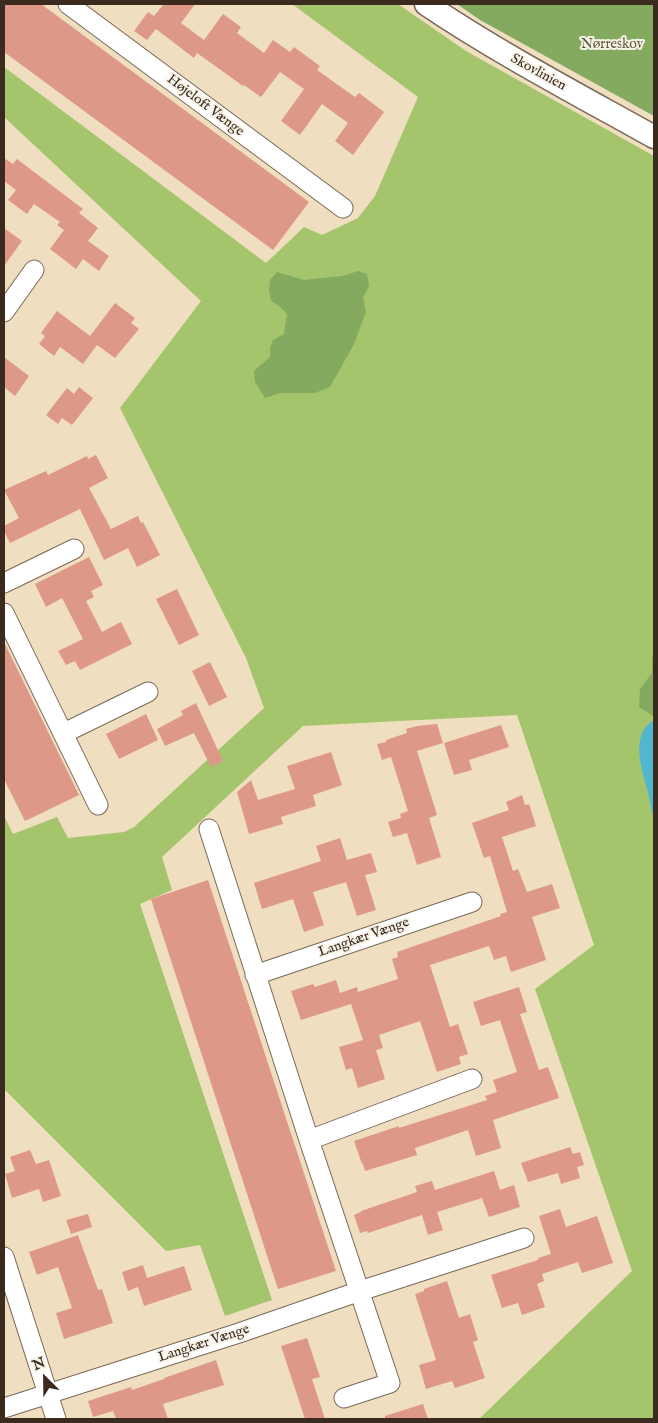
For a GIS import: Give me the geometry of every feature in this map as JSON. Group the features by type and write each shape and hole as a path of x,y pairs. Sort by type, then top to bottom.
{"street":[{"name":"Højeloft Vænge","path":"68,4 343,208"},
{"name":"Skovlinien","path":"426,4 460,27 516,60 654,137"},
{"path":"4,312 34,270"},
{"path":"4,583 74,549"},
{"path":"4,613 98,805"},
{"path":"64,733 148,692"},
{"path":"209,829 309,1140 390,1383 344,1398"},
{"name":"Langkær Vænge","path":"256,975 472,902"},
{"path":"309,1140 472,1079"},
{"name":"Langkær Vænge","path":"4,1408 239,1333 360,1291 524,1238"},
{"path":"4,1257 56,1419"}],"green space":[{"path":"292,4 398,4 466,51 654,156 654,1419 479,1419 632,1271 535,989 594,945 517,715 303,726 162,857 172,890 140,904 272,1300 225,1316 200,1245 166,1251 4,1089 4,816 13,834 57,817 68,838 124,832 134,827 264,708 246,658 120,408 201,301 4,117 4,67 266,263 304,227 322,235 358,218 375,196 418,97"},
{"name":"Nørreskov","path":"457,4 654,4 654,116 480,20"},
{"path":"358,271 367,274 369,286 363,298 366,312 354,344 330,387 315,393 280,393 265,398 255,382 254,371 270,357 270,348 273,340 284,334 287,314 271,301 270,280 277,272 304,280 343,276"},
{"path":"654,652 653,716 639,707 640,689 652,673"}],"water":[{"path":"654,720 654,819 639,753 642,734 646,726"}],"building":[{"path":"4,4 41,4 309,202 273,250 4,52"},
{"path":"164,4 195,4 181,23 204,40 223,14 241,27 237,33 264,53 273,40 290,52 294,47 320,66 317,70 355,97 359,93 384,112 353,155 335,141 348,123 322,104 300,135 281,121 304,89 280,72 261,97 197,53 194,58 156,29 147,40 134,31 148,12 154,16"},
{"path":"4,158 13,164 17,159 83,209 79,213 98,228 88,241 109,256 99,271 83,259 76,269 50,249 64,230 57,225 60,222 34,204 27,214 8,200 16,190 4,181"},
{"path":"4,228 22,241 4,266"},
{"path":"115,303 135,318 131,323 139,329 115,358 97,345 83,364 60,347 54,356 39,344 45,336 41,333 57,311 90,336"},
{"path":"4,357 29,376 15,396 4,387"},
{"path":"79,387 93,398 72,425 62,418 58,424 46,415 67,388 74,394"},
{"path":"96,455 108,478 89,488 111,529 138,516 160,555 137,567 128,548 104,560 80,509 10,543 4,531 4,526 19,518 4,490 46,471 48,475 87,456 88,459"},
{"path":"89,557 103,585 91,591 94,597 86,601 102,632 121,622 132,644 80,670 75,661 66,665 58,651 83,639 62,598 46,607 35,584"},
{"path":"177,589 199,635 179,645 156,599"},
{"path":"4,642 79,795 25,821 4,779"},
{"path":"210,662 227,697 209,706 192,671"},
{"path":"196,703 223,761 211,767 194,733 165,746 157,729 183,715 181,711"},
{"path":"146,714 158,740 119,759 106,734"},
{"path":"437,724 443,743 417,751 437,815 429,818 441,857 417,865 407,833 393,837 388,822 401,818 400,814 408,811 391,757 382,760 377,744 407,733 406,729"},
{"path":"501,725 509,747 469,760 472,770 454,775 444,743"},
{"path":"331,752 342,785 313,795 316,806 281,817 283,824 249,834 237,792 251,780 258,800 295,789 287,766"},
{"path":"522,795 525,805 529,804 536,826 502,837 513,871 518,869 527,892 552,884 560,908 532,917 546,960 511,972 506,956 494,960 489,946 430,965 450,1027 458,1024 468,1054 459,1057 461,1064 437,1072 420,1021 379,1035 383,1048 376,1050 385,1079 358,1088 352,1068 346,1070 339,1047 363,1040 351,1004 301,1020 291,991 313,984 315,987 336,980 340,993 357,987 358,992 398,979 392,959 398,957 397,952 501,916 500,914 507,912 490,856 484,858 472,823 509,810 506,802"},
{"path":"340,838 347,860 371,853 377,872 365,875 376,910 357,916 346,882 313,892 324,925 304,932 293,899 262,909 254,883 321,861 316,846"},
{"path":"208,880 336,1271 278,1289 151,899"},
{"path":"519,987 527,1012 520,1014 539,1070 548,1067 559,1098 493,1120 501,1148 476,1156 468,1130 415,1148 417,1155 365,1171 354,1141 487,1100 485,1096 497,1092 493,1080 517,1072 500,1020 481,1026 473,1002"},
{"path":"570,1147 573,1154 580,1152 584,1165 577,1167 580,1178 561,1184 558,1173 528,1182 521,1163"},
{"path":"30,1150 36,1164 49,1160 61,1196 43,1202 39,1189 12,1198 5,1174 15,1171 10,1157"},
{"path":"494,1171 500,1190 514,1185 520,1207 489,1217 482,1198 437,1212 443,1230 428,1235 422,1215 368,1233 367,1231 360,1233 354,1215 417,1192 415,1186 432,1181 435,1190"},
{"path":"560,1209 566,1227 597,1216 613,1263 582,1273 578,1262 542,1274 544,1281 537,1284 545,1307 522,1315 518,1303 502,1308 491,1275 551,1254 539,1216"},
{"path":"88,1214 92,1227 71,1234 66,1220"},
{"path":"78,1235 98,1290 102,1289 113,1323 64,1339 56,1313 72,1308 58,1267 37,1275 29,1252"},
{"path":"143,1265 147,1278 184,1266 192,1290 144,1306 138,1287 128,1291 122,1272"},
{"path":"447,1281 459,1318 470,1314 478,1340 473,1342 485,1378 455,1388 452,1381 426,1389 419,1365 436,1360 415,1294"},
{"path":"307,1338 320,1377 312,1379 325,1419 305,1419 281,1346"},
{"path":"216,1360 224,1385 163,1404 168,1419 116,1419 113,1411 93,1417 88,1401 131,1387 132,1390"},
{"path":"423,1404 428,1419 385,1419 385,1416"}]}
